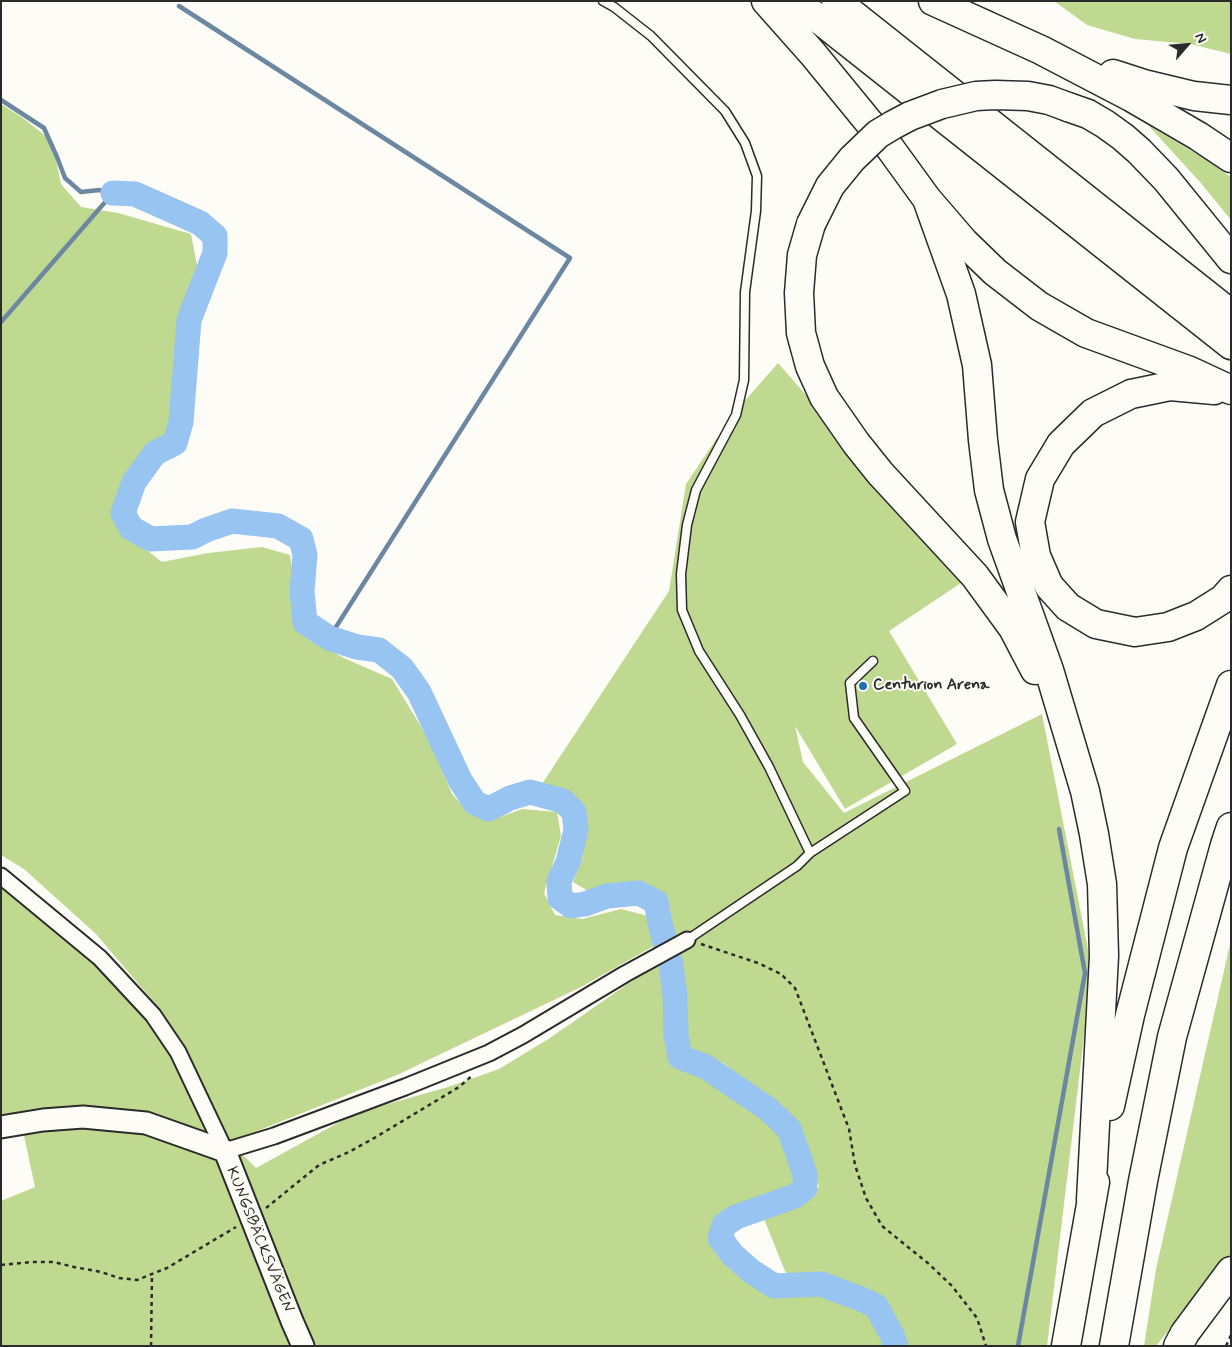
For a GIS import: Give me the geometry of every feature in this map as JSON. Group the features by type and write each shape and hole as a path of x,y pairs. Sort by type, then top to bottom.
{"highway":[{"path":"766,1 813,54 884,141 927,199 964,242 995,272 1039,306 1086,333 1190,371 1231,392"},
{"path":"796,1 1231,345"},
{"path":"836,1 1231,314"},
{"path":"933,1 1041,50 1131,97 1198,136 1231,158"},
{"path":"1041,50 1144,84 1194,96 1231,100"},
{"path":"1067,731 1012,628 975,576 880,473 856,443 824,397 810,366 801,333 799,293 802,255 811,224 830,186 852,159 878,134 893,125 910,116 942,104 976,96 1028,96 1049,100 1088,114 1123,137 1166,179 1231,259"},
{"path":"927,199 961,294 978,365 983,440 989,490 1002,539 1050,670 1085,791 1094,834 1102,884 1104,956 1091,1200"},
{"path":"1231,392 1170,386 1131,394 1093,413 1061,444 1040,479 1030,522 1036,556 1049,586 1068,607 1096,624 1135,632 1168,627 1196,616 1223,599 1231,590"},
{"path":"1066,1346 1091,1200 1130,1015 1173,848 1231,685"},
{"path":"1114,1346 1143,1181 1172,1037 1231,827"},
{"path":"1178,1346 1185,1333 1231,1271"}],"street":[{"path":"1,876 100,958 153,1015 178,1052 224,1151 274,1136 405,1088 489,1053 687,940"},
{"name":"KUNGSBÄCKSVÄGEN","path":"1,1126 83,1117 146,1123 224,1151 303,1346"}],"lane":[{"path":"603,1 614,7 651,36 725,111 745,143 758,176 756,211 745,292 744,380 736,415 696,490 687,525 682,564 682,610 698,651 745,723 769,767 810,853"},
{"path":"687,940 797,866 810,853 905,791 854,718 850,684 873,661"}],"path":[{"path":"687,940 758,964 781,974 795,988 849,1129 855,1165 866,1198 882,1226 929,1264 952,1286 977,1318 986,1346"},
{"path":"1,1265 54,1262 101,1272 119,1278 137,1280 167,1268 259,1214 319,1165 349,1152 376,1137 459,1087 473,1075"},
{"path":"152,1274 152,1346"},
{"path":"1226,1346 1231,1335"}],"green space":[{"path":"1054,1 1231,1 1231,54 1190,44 1135,39 1087,25"},
{"path":"1,104 23,118 52,141 61,184 81,207 118,213 191,234 197,265 186,313 177,424 135,472 114,512 134,540 162,562 208,553 262,547 290,555 296,598 310,640 346,659 392,679 428,738 452,794 471,815 492,820 522,809 557,812 561,836 544,893 555,915 582,919 621,909 648,916 661,942 581,987 397,1075 230,1142 256,1168 356,1113 448,1087 499,1069 550,1038 665,958 671,989 671,1048 675,1065 719,1079 772,1118 789,1137 799,1173 797,1189 783,1195 752,1203 718,1218 714,1237 728,1259 747,1276 775,1293 821,1290 872,1310 881,1319 889,1346 1,1346 1,1201 35,1187 20,1117 1,1120 1,888 23,902 92,961 158,1007 96,934 24,869 1,855"},
{"path":"1148,125 1231,177 1231,220 1200,182"},
{"path":"778,363 967,579 889,631 957,744 845,809 795,726 803,762 844,813 1042,714 1092,970 1047,1346 903,1346 899,1329 881,1299 821,1275 797,1274 787,1276 762,1214 774,1213 804,1203 819,1187 798,1126 775,1102 723,1063 690,1052 678,990 678,956 669,928 664,901 646,888 617,885 593,894 573,882 582,859 586,827 582,803 566,793 540,787 669,591 686,484 734,413"},
{"path":"1231,940 1231,1254 1156,1346 1144,1346 1156,1269"}],"waterway":[{"path":"179,6 570,258 329,638"},
{"path":"1,100 44,128 65,178 81,192 99,190 113,193 1,322"},
{"path":"113,193 135,194 200,223 215,236 215,253 189,320 181,422 175,443 155,453 134,482 123,513 131,528 151,539 192,537 232,521 278,526 301,539 305,555 302,591 305,622 329,638 357,647 379,650 402,668 419,692 460,780 475,803 489,809 510,798 530,792 563,801 574,812 576,830 568,862 559,881 560,898 571,906 585,904 607,896 639,893 656,902 671,965 675,995 676,1036 680,1057 706,1067 768,1109 789,1129 798,1154 805,1175 805,1188 795,1196 736,1217 724,1225 720,1238 732,1254 751,1271 774,1286 821,1284 876,1306 896,1346"},
{"path":"1018,1346 1085,973 1059,829"}],"place":[{"name":"Centurion Arena","path":"863,686"}]}
